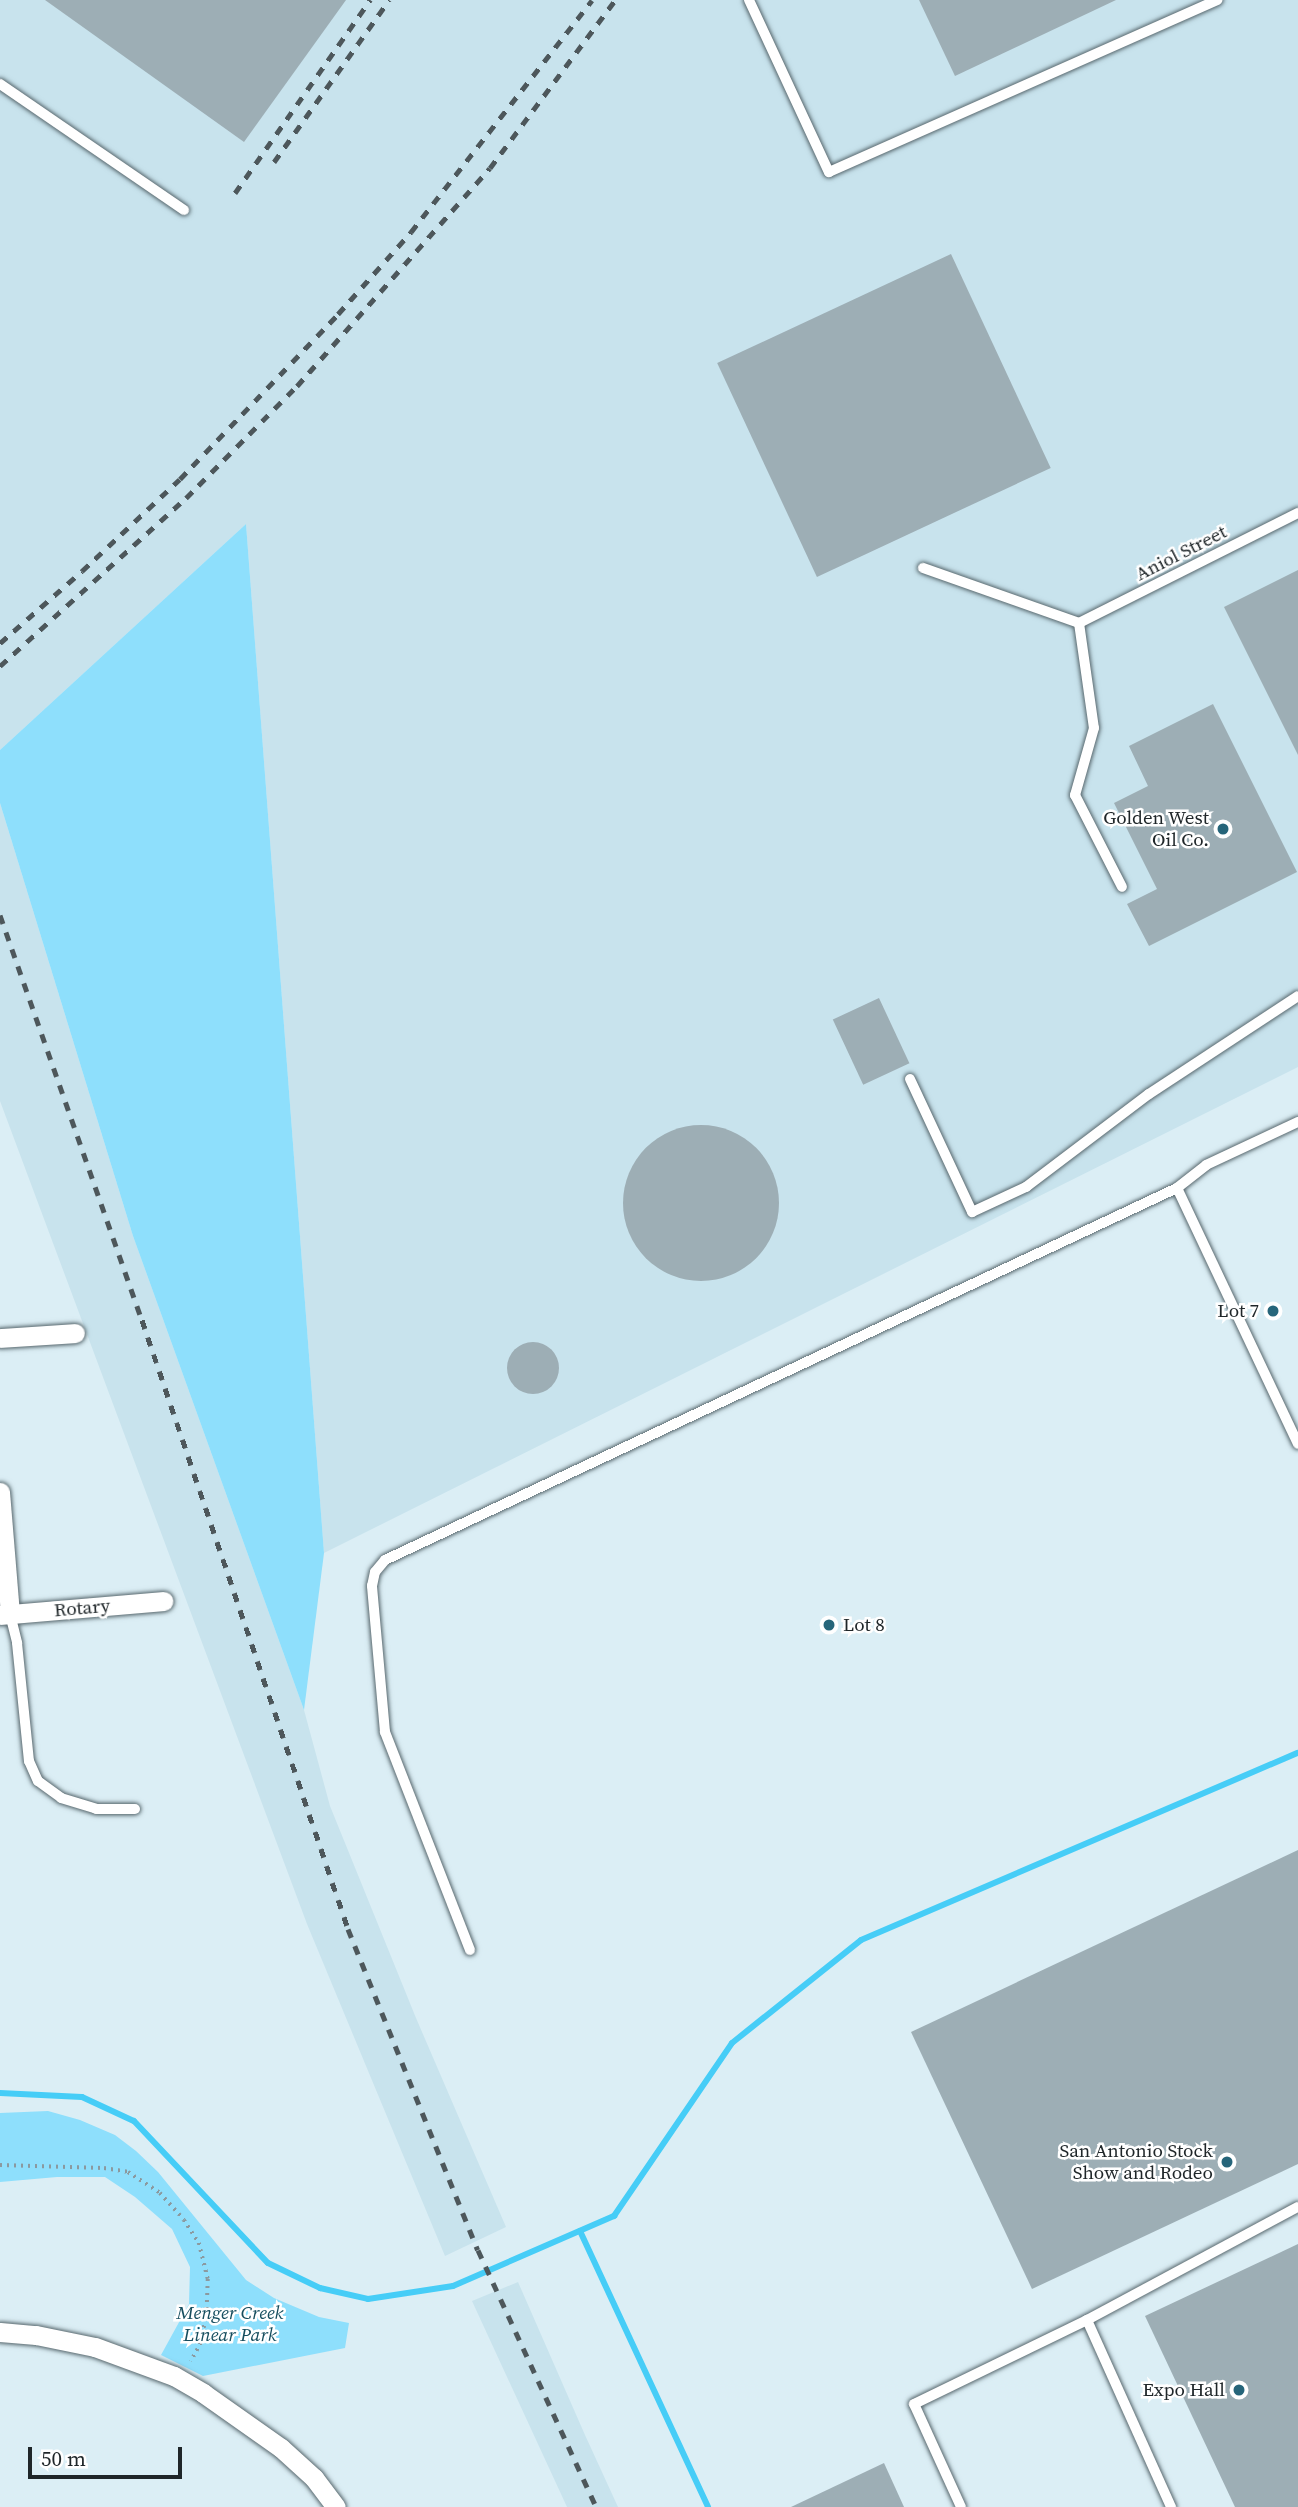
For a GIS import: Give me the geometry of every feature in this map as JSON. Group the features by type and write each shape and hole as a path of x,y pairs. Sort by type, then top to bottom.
{"street":[{"path":"0,1338 75,1334"},
{"path":"0,1492 5,1615"},
{"name":"Rotary","path":"5,1615 163,1601"},
{"path":"0,2332 36,2334 95,2347 174,2376 281,2448 314,2478 336,2507"}],"lane":[{"path":"749,0 829,172 1218,0"},
{"path":"0,83 184,210"},
{"name":"Aniol Street","path":"1079,623 1298,513"},
{"path":"923,568 1079,623 1094,729 1074,795 1122,887"},
{"path":"910,1079 972,1212 1026,1187 1149,1094 1298,996"},
{"path":"470,1950 385,1732 372,1586 375,1572 385,1560 1177,1188 1206,1165 1298,1122"},
{"path":"1177,1188 1298,1444"},
{"path":"5,1615 17,1643 29,1761 38,1781 61,1798 96,1809 135,1809"},
{"path":"961,2507 914,2404 1087,2320 1298,2207"},
{"path":"1087,2320 1171,2507"}],"path":[{"path":"0,2165 104,2168 128,2172 160,2193 184,2220 199,2243 208,2279 207,2312 201,2343 188,2368"}],"shaded area":[{"path":"0,0 1298,0 1298,1067 324,1553 246,524 0,750"},
{"path":"0,803 133,1236 304,1710 330,1806 416,2018 506,2227 445,2256 307,1924 0,1101"},
{"path":"518,2282 618,2507 567,2507 472,2301"}],"green space":[{"path":"246,524 324,1553 304,1710 133,1236 0,803 0,750"},
{"name":"Menger Creek Linear Park","path":"48,2111 80,2120 115,2135 136,2151 158,2172 246,2280 274,2298 319,2317 349,2323 345,2348 203,2376 161,2355 189,2304 190,2267 172,2229 135,2197 105,2177 57,2177 0,2182 0,2113"}],"building":[{"path":"45,0 346,0 244,142"},
{"path":"919,0 1116,0 955,76"},
{"path":"951,254 1051,468 817,577 717,363"},
{"path":"1298,570 1298,755 1224,607"},
{"name":"Golden West Oil Co.","path":"1213,704 1297,872 1149,946 1127,904 1157,889 1114,803 1148,786 1129,746"},
{"path":"879,998 909,1063 863,1085 833,1020"},
{"path":"701,1125 731,1131 756,1148 773,1173 779,1203 773,1233 756,1258 731,1275 701,1281 671,1275 646,1258 629,1233 623,1203 629,1173 646,1148 671,1131"},
{"path":"533,1342 543,1344 551,1350 557,1358 557,1378 551,1386 543,1392 533,1394 523,1392 515,1386 509,1378 507,1368 509,1358 515,1350 523,1344"},
{"path":"1298,1850 1298,2164 1032,2289 911,2032"},
{"name":"Expo Hall","path":"1298,2244 1298,2507 1235,2507 1145,2316"},
{"path":"884,2463 904,2507 791,2507"}],"waterway":[{"path":"0,2093 82,2097 134,2121 268,2263 320,2288 368,2299 453,2286 614,2216 732,2043 861,1940 1298,1753"},
{"path":"580,2231 708,2507"}],"railway":[{"path":"235,193 370,0"},
{"path":"274,162 389,0"},
{"path":"0,643 180,479 338,314 411,232 592,0"},
{"path":"0,666 186,498 297,386 490,168 615,0"},
{"path":"0,915 142,1320 348,1929 478,2250 596,2507"}],"place":[{"name":"Golden West Oil Co.","path":"1223,829"},
{"name":"Lot 7","path":"1273,1311"},
{"name":"Lot 8","path":"829,1625"},
{"name":"San Antonio Stock Show and Rodeo","path":"1227,2162"},
{"name":"Expo Hall","path":"1239,2390"}]}
